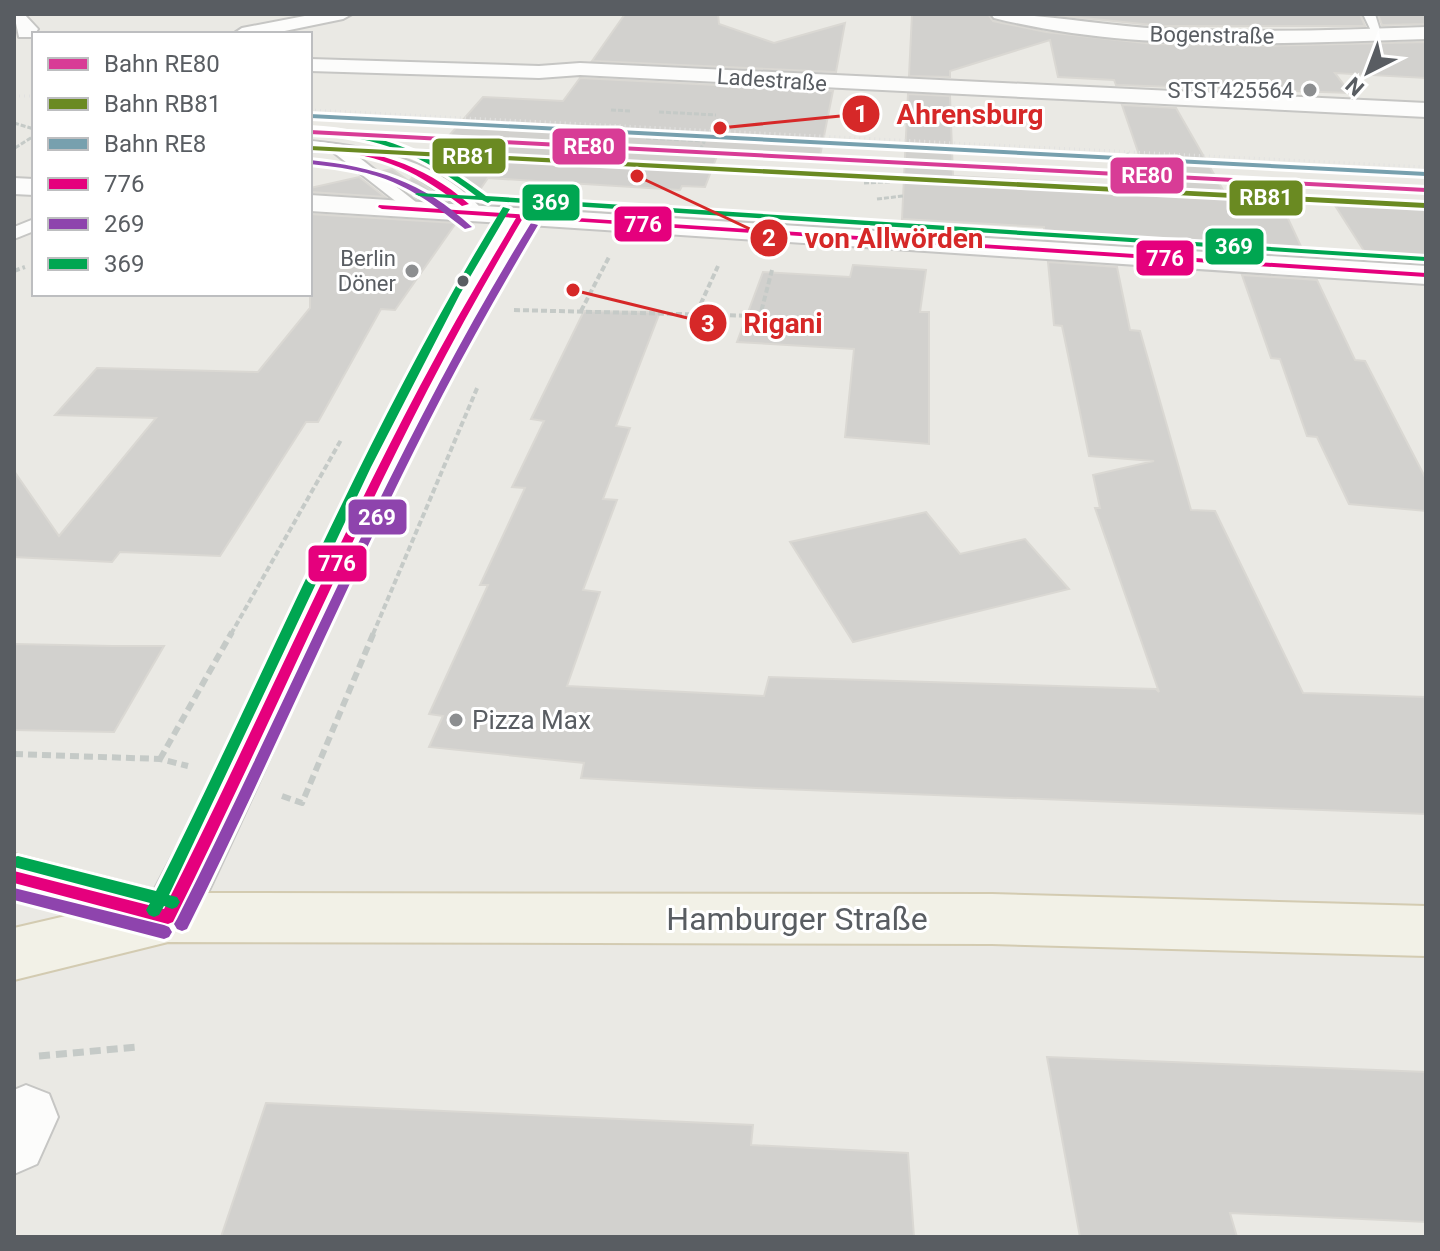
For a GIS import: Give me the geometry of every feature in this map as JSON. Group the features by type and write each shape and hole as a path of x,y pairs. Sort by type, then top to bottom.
{"main road":[{"name":"Hamburger Straße","path":"14,877 168,917"},
{"name":"Hamburger Straße","path":"14,954 168,917 992,919 1426,931"}],"street":[{"path":"252,32 343,14"},
{"name":"Bogenstraße","path":"1000,14 1073,27 1172,36 1426,33"},
{"path":"14,15 29,29 25,36"},
{"name":"Ladestraße","path":"312,65 508,71 580,69 830,84 1426,110"},
{"path":"312,203 365,194 418,210 1158,249 1426,275"},
{"path":"168,917 237,780 376,481 482,277 499,215"}],"lane":[{"path":"1369,14 1367,16 1378,34"},
{"path":"312,146 397,157 499,215"},
{"path":"337,148 418,210"},
{"path":"312,154 365,194"},
{"path":"14,234 32,225"}],"path":[{"path":"606,117 616,103"},
{"path":"611,110 632,111"},
{"path":"659,112 716,115 713,122"},
{"path":"589,144 600,127"},
{"path":"700,150 709,132"},
{"path":"594,136 616,137"},
{"path":"14,149 32,137"},
{"path":"646,138 704,141"},
{"path":"1127,153 1133,173"},
{"path":"1130,163 1143,164"},
{"path":"864,183 872,180 904,181"},
{"path":"877,200 903,196"},
{"path":"581,311 613,249"},
{"path":"697,312 722,257"},
{"path":"510,309 760,316 771,272"},
{"path":"302,803 480,382"},
{"path":"14,754 160,759 343,437"},
{"path":"58,1055 138,1047"}],"building":[{"path":"625,14 718,14 719,24 774,43 845,23 836,72 592,61"},
{"path":"912,14 988,14 993,21 1046,32 1154,44 1263,46 1426,42 1426,78 1335,73 1350,93 1116,85 1114,80 1058,77 1050,40 950,71 950,77 909,76"},
{"path":"1045,14 1360,14 1365,26 1162,26"},
{"path":"1378,14 1426,14 1426,24 1382,25"},
{"path":"580,78 833,91 820,156 719,151 705,187 682,186 680,190 488,178 474,198 424,164 483,97 563,101"},
{"path":"908,94 950,96 953,176 1150,187 1122,105 1176,108 1234,209 1285,212 1305,255 1233,251 1232,246 1045,239 1044,227 902,219"},
{"path":"392,169 409,181 412,178 417,180 445,201 417,199 382,171"},
{"path":"359,177 385,197 312,192 312,188"},
{"path":"1329,196 1426,202 1426,258 1366,254"},
{"path":"312,214 456,223 395,310 381,309 318,422 306,422 220,556 120,552 112,562 14,557 14,471 59,536 156,418 55,415 97,368 258,372 310,308"},
{"path":"1048,262 1117,267 1130,330 1140,331 1191,510 1215,511 1303,693 1426,697 1426,814 756,788 581,778 584,763 429,747 443,716 429,714 488,585 480,585 525,488 512,487 544,421 531,419 584,311 660,312 616,426 630,428 603,499 617,500 583,590 600,592 567,686 764,696 769,677 1156,689 1159,692 1095,508 1100,508 1093,475 1154,461 1089,456 1062,326 1054,325"},
{"path":"853,265 926,270 920,312 929,312 929,444 845,437 854,349 737,342 763,272 850,277"},
{"path":"1242,275 1317,280 1355,360 1365,361 1426,479 1426,511 1349,504 1317,437 1307,436 1280,359 1271,358"},
{"path":"926,512 960,554 1025,539 1069,589 853,642 790,542"},
{"path":"14,644 164,646 114,732 14,730"},
{"path":"1047,1057 1426,1072 1426,1222 1230,1213 1237,1237 1080,1237"},
{"path":"266,1103 753,1125 751,1145 908,1153 914,1237 221,1237"}],"railway":[{"path":"14,96 32,96"},
{"path":"312,110 1426,167"}],"rail line":[{"name":"RE8","path":"312,116 1426,174"},
{"name":"RE80","path":"312,132 1426,190"},
{"name":"RB81","path":"312,148 1425,206"}],"transit line":[{"name":"369","path":"312,130 365,137 406,149 445,170 488,201"},
{"name":"776","path":"312,146 356,151 393,161 427,177 465,204"},
{"name":"269","path":"312,162 358,168 395,179 429,198 468,227"},
{"name":"369","path":"419,194 1426,259"},
{"name":"776","path":"382,207 1426,275"},
{"name":"369","path":"154,910 366,467 456,294 506,209"},
{"name":"776","path":"168,917 380,475 470,302 520,217"},
{"name":"269","path":"182,924 394,483 484,310 534,225"},
{"name":"369","path":"18,862 172,902"},
{"name":"776","path":"14,877 168,917"},
{"name":"269","path":"14,894 164,932"}],"place":[{"name":"STST425564","path":"1310,90"},
{"name":"Ahrensburg","path":"720,128"},
{"name":"von Allwörden","path":"637,176"},
{"name":"Berlin Döner","path":"412,271"},
{"name":"Rigani","path":"573,290"},
{"name":"Pizza Max","path":"456,720"}]}
